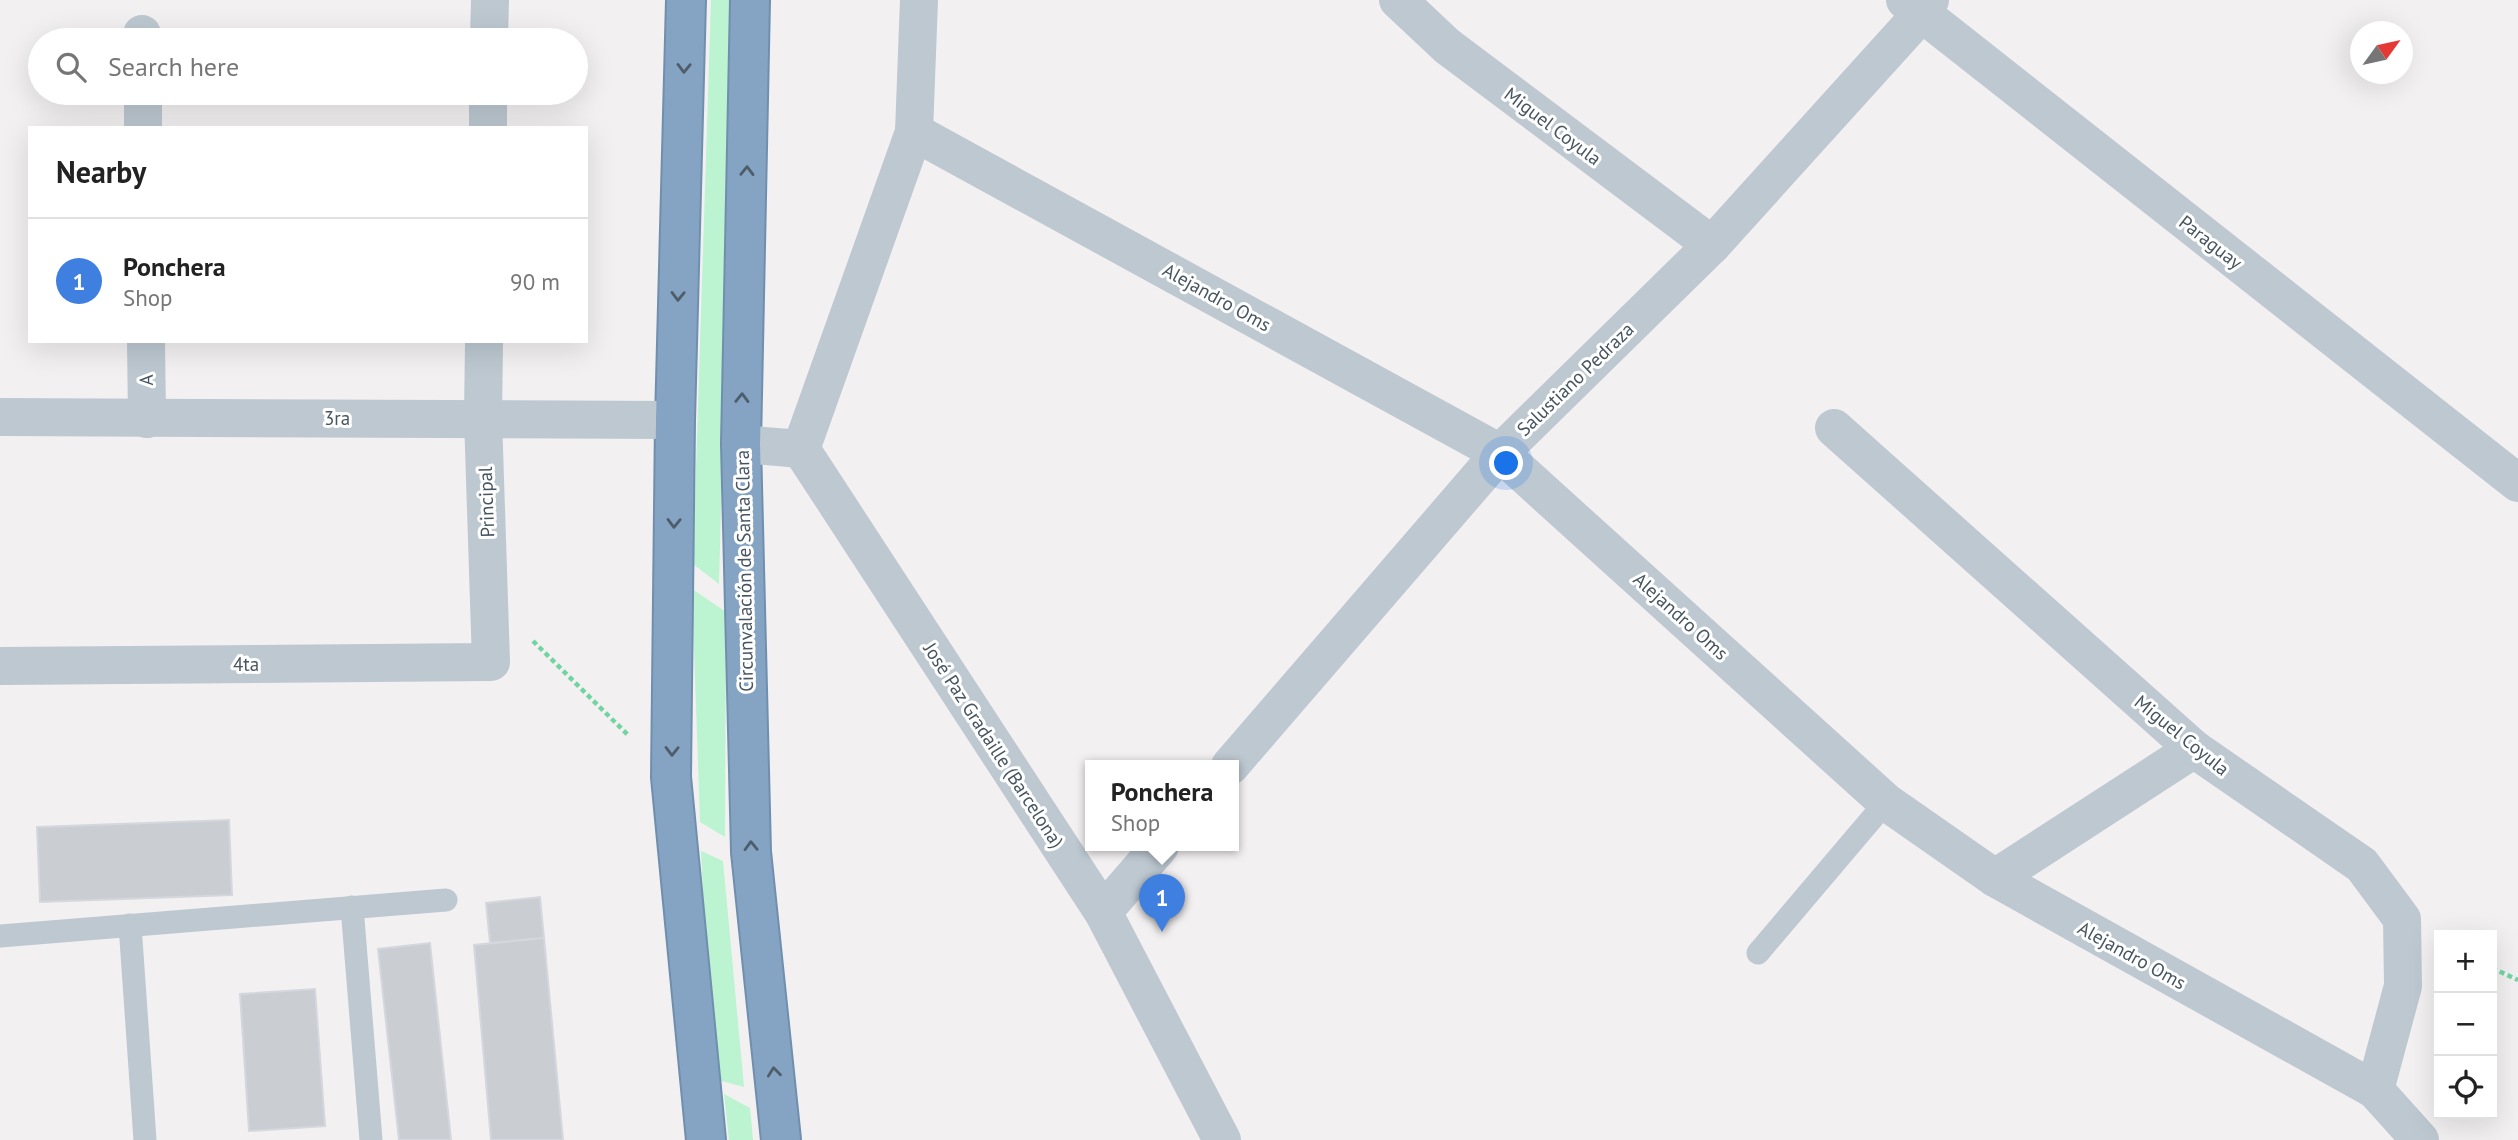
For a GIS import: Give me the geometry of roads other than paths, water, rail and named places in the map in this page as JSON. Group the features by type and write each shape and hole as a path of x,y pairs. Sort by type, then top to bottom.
{"highway":[{"path":"686,0 675,420 671,777 706,1140"},
{"name":"Circunvalación de Santa Clara","path":"750,0 741,444 751,852 781,1140"}],"street":[{"path":"489,28 490,0"},
{"path":"741,444 801,449 914,132 919,0"},
{"name":"Miguel Coyula","path":"1398,0 1447,47 1712,245"},
{"name":"Salustiano Pedraza","path":"1235,760 1500,453 1712,245 1919,5"},
{"name":"Paraguay","path":"1919,5 2518,483"},
{"path":"143,105 143,126"},
{"path":"488,105 488,126"},
{"name":"Alejandro Oms","path":"914,132 1500,453 1886,802 1995,878 2375,1090 2420,1140"},
{"name":"A","path":"146,343 146,419"},
{"name":"Principal","path":"484,343 483,418 491,662"},
{"name":"3ra","path":"0,417 675,420"},
{"name":"Miguel Coyula","path":"1834,428 2193,749 2362,865 2402,919 2403,986 2375,1090"},
{"name":"José Paz Gradaille (Barcelona)","path":"801,449 1103,912 1222,1140"},
{"name":"4ta","path":"0,666 491,662"},
{"path":"1995,878 2193,749"},
{"path":"1103,912 1156,851"}],"lane":[{"path":"1758,953 1886,802"},
{"path":"0,936 446,900"},
{"path":"352,907 371,1140"},
{"path":"131,925 145,1140"}],"place":[{"name":"Ponchera","path":"1162,932"}]}
